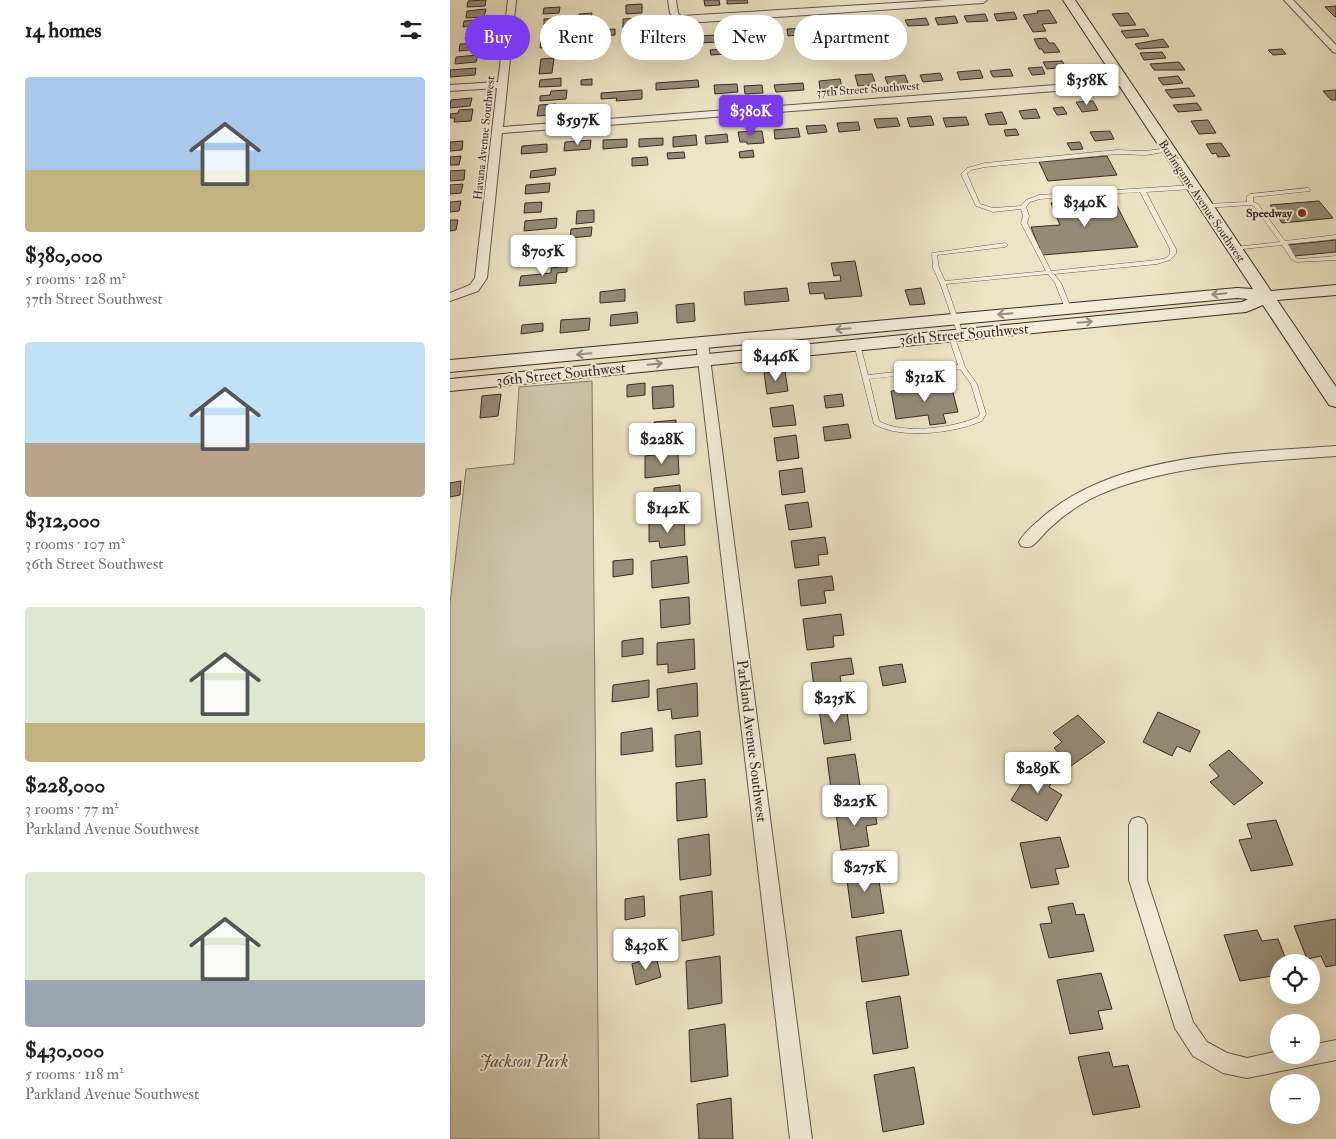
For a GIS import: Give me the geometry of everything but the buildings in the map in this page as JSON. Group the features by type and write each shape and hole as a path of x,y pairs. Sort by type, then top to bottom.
{"street":[{"name":"Havana Avenue Southwest","path":"450,297 474,288 481,278 512,0"},
{"path":"672,0 674,13 679,19 983,0"},
{"name":"Burlingame Avenue Southwest","path":"1069,0 1122,83 1336,401"},
{"path":"1288,0 1336,50"},
{"name":"37th Street Southwest","path":"497,130 1122,83"},
{"path":"450,88 502,85"},
{"name":"36th Street Southwest","path":"450,366 856,344 955,329 1068,308 1237,293 1267,296 1336,290"},
{"name":"36th Street Southwest","path":"450,385 704,351 955,329 1002,330 1246,307 1267,296"},
{"path":"1002,330 1060,316 1068,308"},
{"name":"Parkland Avenue Southwest","path":"704,351 801,1139"},
{"path":"1026,542 1047,521 1073,502 1128,477 1185,466 1336,451"},
{"path":"1138,826 1138,880 1185,1028 1200,1049 1223,1062 1247,1068 1336,1050"}],"lane":[{"path":"1168,150 1146,153 1117,152 984,165 969,169 964,174 978,205 992,210 1023,207 1028,201 1039,197 1193,187"},
{"path":"943,283 1156,262 1168,259 1173,254 1173,249 1142,190"},
{"path":"1250,203 1250,196 1308,190"},
{"path":"1206,206 1250,203 1256,205 1294,259 1299,261 1336,258"},
{"path":"1023,207 1026,216 1024,223 1048,272 1058,283 1068,308"},
{"path":"1235,249 1336,237"},
{"path":"856,344 876,422 886,429 908,431 968,424 980,419 983,414 974,384 962,367 955,329 943,283 936,268 934,254 1005,245"},
{"path":"865,377 962,367"}],"green space":[{"name":"Jackson Park","path":"592,381 599,1139 450,1139 450,604 466,469 514,464 519,387"}],"place":[{"name":"Speedway","path":"1302,213"}]}
